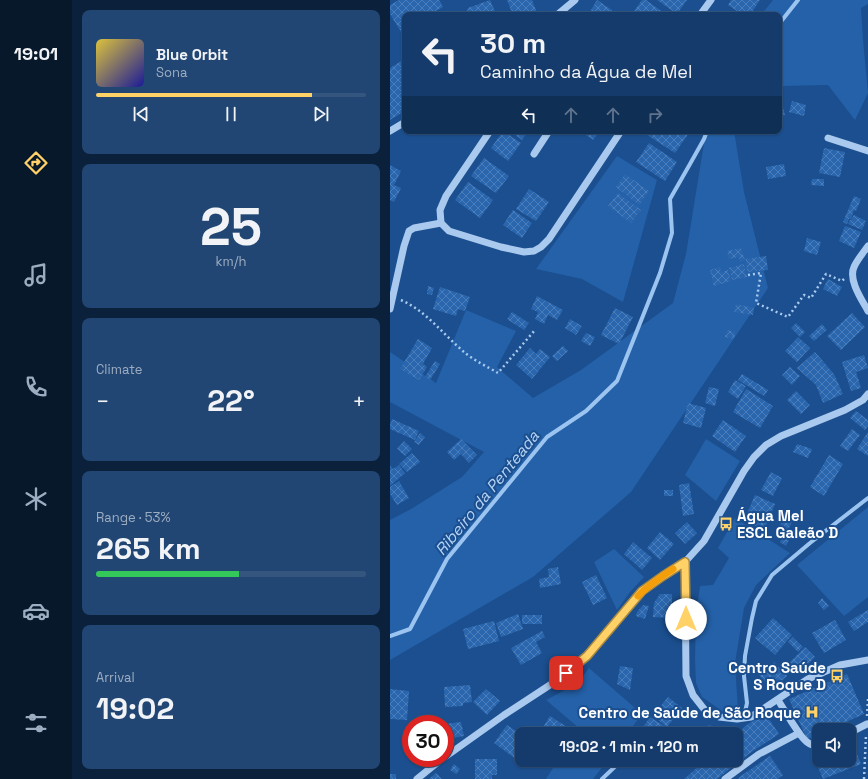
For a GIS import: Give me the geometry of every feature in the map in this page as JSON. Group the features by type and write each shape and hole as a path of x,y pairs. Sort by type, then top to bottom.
{"street":[{"path":"561,12 575,0"},
{"path":"702,12 711,0"},
{"path":"390,131 402,124"},
{"path":"488,134 446,196 440,210 441,223 449,231 501,247 524,252 534,251 550,239 620,134"},
{"path":"534,154 547,134"},
{"path":"828,138 868,151"},
{"path":"390,309 404,246 409,231 414,228 441,223"},
{"path":"868,246 853,268 852,276 854,284 868,311"},
{"path":"454,750 556,681 587,656 642,591 685,562 704,540 744,471 766,445 781,436 845,410 863,400 868,394"},
{"path":"685,562 686,676 693,695 704,709 719,717 737,720 751,717 808,679 840,665 868,660"},
{"path":"778,700 805,741 812,745"},
{"path":"856,729 866,724"},
{"path":"725,779 759,754 799,733"},
{"path":"417,779 432,767"}],"path":[{"path":"748,276 761,273 756,303 788,317 804,295 811,298 826,274 842,281 853,268"},
{"path":"393,297 420,311 465,353 498,374 535,330"},
{"path":"864,779 868,699"}],"shaded area":[{"path":"773,0 868,0 868,4 861,8 868,93 855,120 828,85 782,87 782,12 763,12"},
{"path":"706,134 734,134 744,192 768,288 631,492 533,577 390,660 390,520 411,509 462,477 484,452 390,402 390,352 436,383 466,310 516,331 497,367 533,398 581,370 673,303 686,254"},
{"path":"617,156 657,180 623,302 582,279 536,269"},
{"path":"706,439 740,461 716,501 685,475"},
{"path":"868,507 868,597 844,616 797,565"},
{"path":"735,518 790,553 756,585 744,608 735,663 738,711 729,713 722,711 702,697 696,683 696,614 700,586 713,585 729,558 718,548"},
{"path":"614,549 644,577 630,592 617,610 594,562"},
{"path":"589,668 642,714 632,727 578,727 546,700 578,683"},
{"path":"554,767 602,767 593,779 546,779"}],"building":[{"path":"399,0 439,0 443,7 434,12 402,12 401,32 390,14 390,5"},
{"path":"490,0 495,12 467,12 468,8"},
{"path":"507,0 532,0 537,12 512,12"},
{"path":"597,0 612,10 611,12 590,12"},
{"path":"642,0 646,0 663,12 633,12"},
{"path":"657,0 687,0 678,12 674,12"},
{"path":"731,0 760,0 752,12 738,12 728,5"},
{"path":"402,61 402,113 390,120 390,68"},
{"path":"792,101 806,105 804,116 789,112"},
{"path":"782,104 785,115 782,116"},
{"path":"501,134 508,134 521,143 508,161 491,148"},
{"path":"514,134 526,134 522,140"},
{"path":"584,134 598,134 593,140"},
{"path":"646,134 688,134 675,153"},
{"path":"649,143 677,162 665,181 636,162"},
{"path":"824,148 845,152 840,177 819,173"},
{"path":"484,158 509,176 496,193 471,176"},
{"path":"784,164 786,176 768,179 766,167"},
{"path":"390,165 401,171 394,185 401,188 394,202 390,200"},
{"path":"625,174 649,191 639,205 616,187"},
{"path":"812,179 824,179 824,186 811,185"},
{"path":"468,182 493,200 480,218 455,200"},
{"path":"529,189 549,202 536,221 516,209"},
{"path":"618,193 641,210 631,223 608,206"},
{"path":"854,196 861,199 856,211 854,210 851,219 849,219 847,224 843,222"},
{"path":"513,210 532,223 522,238 503,225"},
{"path":"854,215 866,221 862,230 848,224"},
{"path":"845,226 861,232 854,248 839,241"},
{"path":"807,238 821,242 817,255 804,251"},
{"path":"741,248 745,260 740,262 739,257 729,259 727,251"},
{"path":"766,256 768,270 747,272 746,259"},
{"path":"744,264 747,277 732,280 729,268"},
{"path":"720,267 721,272 728,270 731,281 714,286 710,270"},
{"path":"828,279 842,287 837,296 823,289"},
{"path":"428,286 434,288 432,295 427,294"},
{"path":"440,287 470,297 465,311 458,309 456,316 433,309"},
{"path":"537,296 563,310 557,320 548,315 544,324 535,319 538,312 531,309"},
{"path":"736,304 754,308 753,315 734,312"},
{"path":"615,308 633,317 619,344 601,335"},
{"path":"512,312 529,323 524,330 507,319"},
{"path":"852,313 865,327 841,350 827,336"},
{"path":"570,319 582,326 576,335 565,328"},
{"path":"796,323 805,332 800,337 791,328"},
{"path":"822,324 827,330 814,341 809,336"},
{"path":"727,330 735,332 734,339 725,337"},
{"path":"586,333 595,337 590,346 581,341"},
{"path":"798,337 810,348 797,362 785,351"},
{"path":"418,339 432,348 423,364 427,367 419,380 400,369"},
{"path":"563,346 568,351 557,361 552,356"},
{"path":"530,348 536,354 540,349 550,357 532,379 516,365"},
{"path":"815,352 834,374 843,394 823,403 816,385 797,368"},
{"path":"864,355 868,368 856,372 861,388 851,391 842,362"},
{"path":"435,361 440,364 430,380 425,377"},
{"path":"790,367 800,376 792,385 782,375"},
{"path":"742,374 768,390 764,396 738,380"},
{"path":"735,380 746,386 738,399 728,392"},
{"path":"709,387 719,389 715,406 705,403"},
{"path":"746,389 773,406 760,428 733,412"},
{"path":"796,391 810,405 801,414 787,400"},
{"path":"688,403 706,408 701,428 683,423"},
{"path":"856,411 868,420 868,426 865,430 850,418"},
{"path":"392,419 419,431 415,440 390,429"},
{"path":"723,420 746,436 735,452 712,436"},
{"path":"852,429 860,435 848,451 840,446"},
{"path":"868,432 868,456 857,449"},
{"path":"420,433 425,437 419,445 414,442"},
{"path":"461,439 477,455 469,463 461,454 454,460 447,452"},
{"path":"404,441 412,449 405,456 397,449"},
{"path":"797,444 812,449 808,458 793,452"},
{"path":"412,453 420,462 407,472 399,464"},
{"path":"829,455 843,464 824,496 810,487"},
{"path":"390,465 393,469 399,465 405,473 390,486"},
{"path":"771,472 782,478 773,496 761,490"},
{"path":"399,481 409,498 397,505 390,494 390,487"},
{"path":"689,483 694,514 683,516 679,485"},
{"path":"664,490 673,490 673,496 664,496"},
{"path":"755,495 775,504 764,530 744,521"},
{"path":"786,514 794,518 787,532 779,527"},
{"path":"687,522 697,533 685,544 675,533"},
{"path":"660,532 674,544 660,560 647,548"},
{"path":"783,536 789,540 786,546 780,542"},
{"path":"633,542 652,558 642,570 624,554"},
{"path":"558,567 561,584 540,588 539,579 549,577 548,569"},
{"path":"596,575 607,598 593,605 582,582"},
{"path":"660,594 672,594 672,618 653,617 654,603"},
{"path":"822,598 829,606 824,610 818,603"},
{"path":"643,605 649,606 645,619 636,616 637,612"},
{"path":"868,610 868,622 854,631 848,622"},
{"path":"518,614 523,629 501,637 496,623"},
{"path":"522,615 542,615 542,624 522,624"},
{"path":"773,618 792,635 775,655 755,638"},
{"path":"835,620 846,640 824,653 812,633"},
{"path":"494,621 499,641 468,649 463,629"},
{"path":"542,631 545,637 536,642 542,653 521,665 511,648"},
{"path":"793,637 803,647 798,652 788,642"},
{"path":"805,647 815,657 797,675 787,665"},
{"path":"774,662 787,676 772,689 759,675"},
{"path":"620,666 633,668 630,690 617,684"},
{"path":"847,674 864,714 844,723 812,723 812,737 807,739 789,699"},
{"path":"470,685 472,702 463,703 463,706 445,707 444,687"},
{"path":"390,689 409,691 407,715 402,715 402,720 390,719"},
{"path":"486,689 500,701 487,715 473,702"},
{"path":"668,697 682,708 667,727 653,716"},
{"path":"765,713 779,734 743,759 743,728"},
{"path":"550,716 567,727 543,727"},
{"path":"650,717 666,727 643,727"},
{"path":"461,722 464,736 454,738 454,723"},
{"path":"507,725 515,730 515,759 494,743"},
{"path":"856,752 861,764 856,766"},
{"path":"770,756 783,775 778,779 738,778"},
{"path":"475,759 497,759 497,775 492,775 492,779 475,779"},
{"path":"454,764 460,769 456,774 450,770 454,767"},
{"path":"698,767 732,767 717,779 684,779"},
{"path":"818,767 853,767 823,779"},
{"path":"436,773 442,779 429,779"},
{"path":"390,774 396,774 396,779 390,779"}],"waterway":[{"name":"Ribeiro da Penteada","path":"782,20 798,0"},
{"name":"Ribeiro da Penteada","path":"390,636 410,629 447,559 547,437 586,411 617,381 660,273 672,233 670,199 706,134"},
{"name":"Ribeiro da Penteada","path":"745,712 747,703 744,676 745,656 756,601 772,575 868,498"},
{"name":"Ribeiro da Penteada","path":"602,779 615,767"}],"slow traffic":[{"path":"638,596 642,591 673,569"}],"place":[{"name":"Água Mel ESCL Galeão D","path":"726,524"},
{"name":"Centro Saúde S Roque D","path":"837,676"},
{"name":"Centro de Saúde de São Roque","path":"812,712"}],"route":[{"path":"566,673 587,656 642,591 685,562 686,619"}]}
